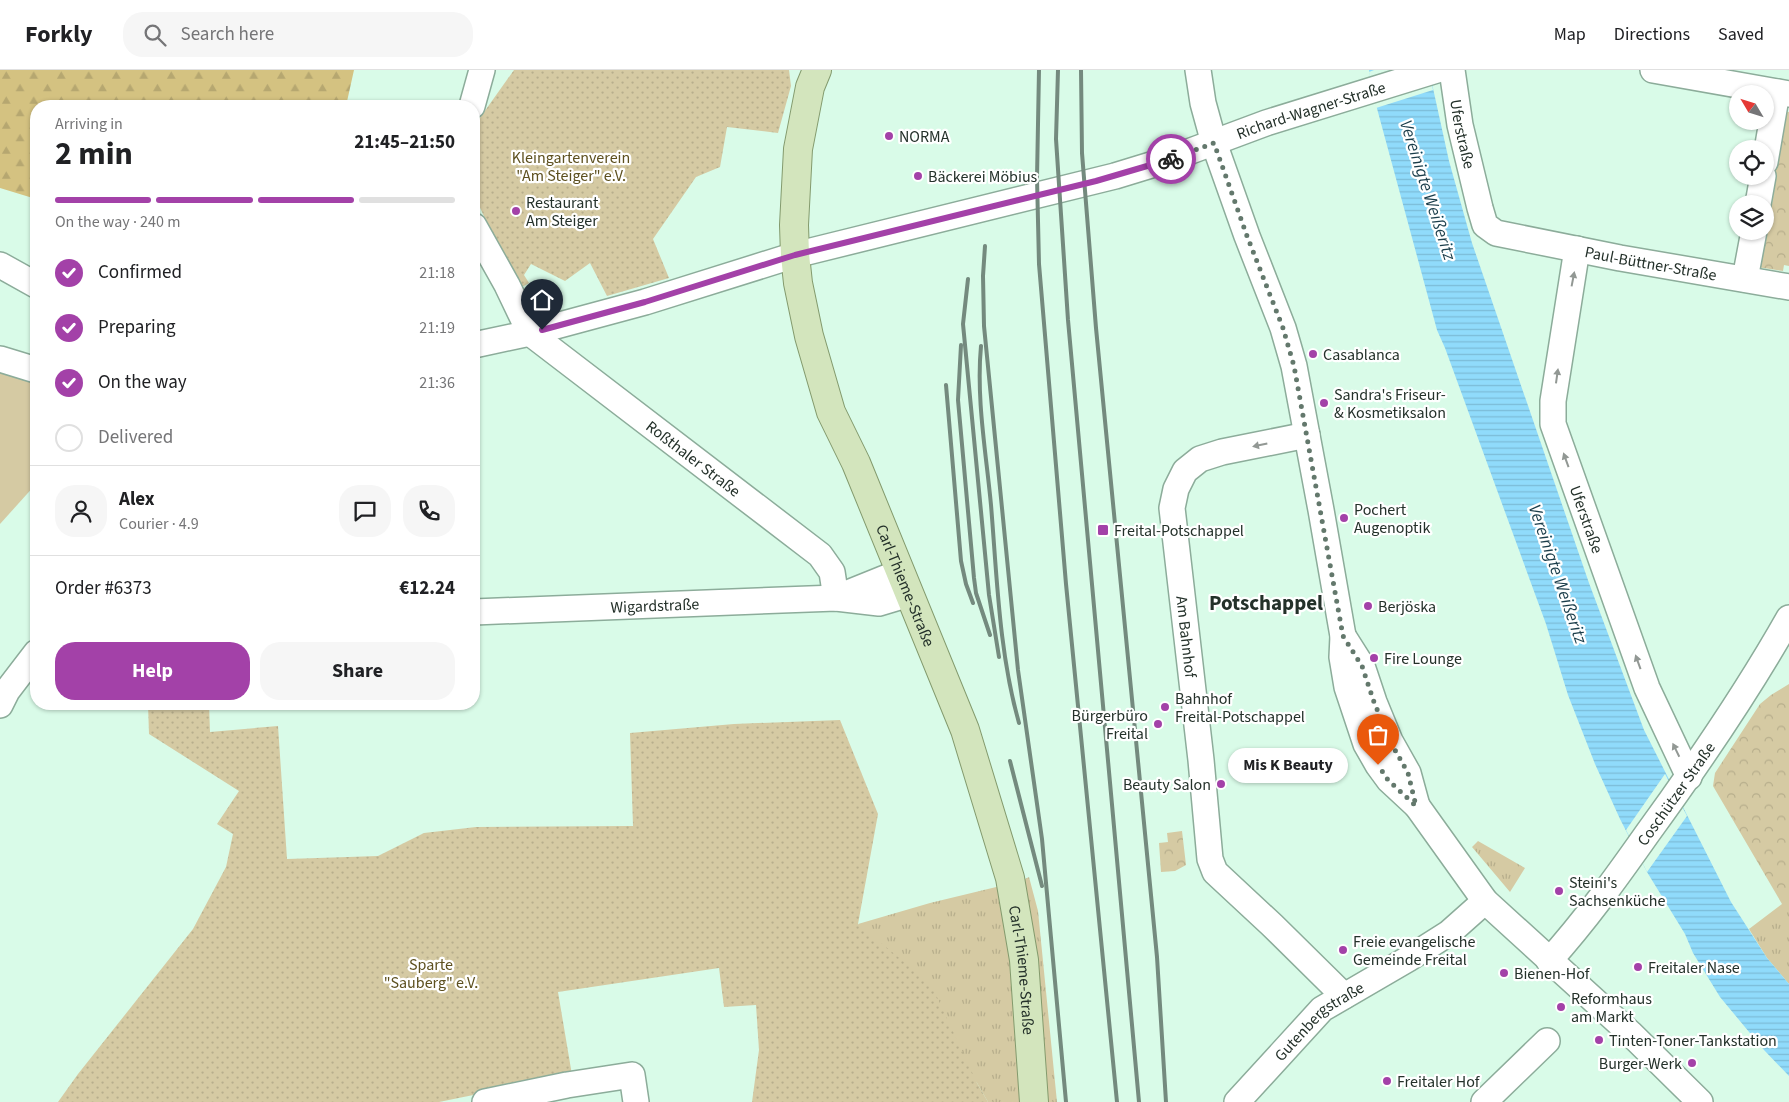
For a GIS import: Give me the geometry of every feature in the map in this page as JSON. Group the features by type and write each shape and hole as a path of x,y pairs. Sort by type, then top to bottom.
{"main road":[{"name":"Carl-Thieme-Straße","path":"817,70 810,86 798,150 795,255 809,336 831,412 856,463 965,730 1010,878 1024,960 1034,1102"}],"street":[{"path":"474,100 482,70"},
{"path":"1198,70 1203,103 1214,143 1244,228 1283,328 1294,366 1298,437 1343,636 1342,657 1347,687 1366,744 1388,780 1416,806 1485,901 1549,961 1633,1035 1700,1102"},
{"path":"1653,70 1783,93 1771,140"},
{"name":"Richard-Wagner-Straße","path":"480,344 530,333 645,302 795,255 1096,181 1164,161 1266,123 1371,90 1440,71"},
{"name":"Uferstraße","path":"1440,71 1460,125 1485,224 1496,233 1513,237"},
{"path":"480,237 509,289 530,333"},
{"name":"Paul-Büttner-Straße","path":"1513,237 1652,264 1789,287"},
{"path":"1745,280 1752,240"},
{"name":"Uferstraße","path":"1577,250 1554,401 1553,424 1683,786"},
{"path":"0,266 30,281"},
{"name":"Roßthaler Straße","path":"530,333 820,555 832,572 836,598"},
{"path":"0,359 30,368"},
{"name":"Am Bahnhof","path":"1298,437 1231,450 1200,459 1185,471 1176,489 1172,508 1200,751 1210,859 1215,872 1344,996"},
{"name":"Wigardstraße","path":"480,612 836,598 879,603 904,583"},
{"name":"Coschützer Straße","path":"1549,961 1575,932 1683,786 1730,717 1782,647 1789,618"},
{"path":"0,704 30,661"},
{"name":"Gutenbergstraße","path":"1237,1102 1322,1009 1408,960 1449,933 1485,901"},
{"path":"1484,1102 1547,1041"},
{"path":"485,1102 632,1074 636,1102"}],"green space":[{"path":"0,70 354,70 347,100 30,100 30,197 0,188"},
{"name":"Kleingartenverein \"Am Steiger\" e.V.","path":"514,70 789,70 791,86 778,133 727,127 720,167 696,177 653,239 669,278 607,296 590,263 565,281 531,264 524,275 529,283 522,287 480,208 480,118"},
{"path":"1784,111 1789,112 1789,266 1784,265 1783,271 1757,267 1763,240 1774,240 1773,195 1776,178 1774,178"},
{"path":"0,370 30,376 30,491 0,524"},
{"path":"1789,684 1789,904 1782,904 1713,786 1715,773 1760,704"},
{"name":"Sparte \"Sauberg\" e.V.","path":"148,710 209,710 210,732 278,726 287,859 378,856 424,833 476,827 633,826 630,733 734,724 840,720 878,814 858,924 931,984 977,1083 988,1102 752,1102 759,1050 756,1005 724,1007 719,968 558,992 572,1075 439,1102 58,1102 193,929 226,867 233,834 217,824 239,791 149,734"},
{"path":"1182,831 1186,865 1175,871 1161,872 1159,843 1168,842 1167,833"},
{"path":"1478,841 1525,868 1510,892 1472,847"},
{"path":"1029,877 1038,911 1057,1102 988,1102 977,1083 858,924 930,903 1021,881"},
{"path":"1782,904 1789,904 1789,984 1767,958 1749,929"}],"water":[{"name":"Vereinigte Weißeritz","path":"1369,70 1429,70 1449,161 1472,243 1589,583 1644,730 1731,902 1767,958 1789,984 1789,1076 1764,1050 1720,997 1693,953 1685,934 1647,872 1595,764 1568,695 1546,624 1437,330 1372,90"}],"pier":[{"path":"1374,70 1429,70 1433,90 1376,108 1369,72"},
{"path":"1665,774 1687,816 1647,872 1626,830"}],"railway":[{"path":"1039,70 1037,178 1039,264 1066,584 1117,1102"},
{"path":"1058,70 1056,139 1068,320 1139,1102"},
{"path":"1081,70 1082,153 1096,328 1157,957 1166,1102"},
{"path":"985,246 983,276 984,326 1018,670 1042,839 1066,1102"},
{"path":"968,279 963,324 989,595 999,657"},
{"path":"961,345 958,400 974,578 976,593 990,635"},
{"path":"981,346 981,405 1000,615 1007,670 1019,723"},
{"path":"946,385 961,561 966,584 973,603"},
{"path":"1010,761 1042,886"}],"way so far":[{"path":"1171,159 1214,143 1247,236 1283,328 1294,366 1343,636 1362,666 1390,741 1408,773 1416,806 1388,780 1378,765"}],"place":[{"name":"NORMA","path":"889,136"},
{"name":"Bäckerei Möbius","path":"918,176"},
{"name":"Restaurant Am Steiger","path":"516,211"},
{"name":"Casablanca","path":"1313,354"},
{"name":"Sandra's Friseur- & Kosmetiksalon","path":"1324,403"},
{"name":"Pochert Augenoptik","path":"1344,518"},
{"name":"Freital-Potschappel","path":"1103,530"},
{"name":"Berjöska","path":"1368,606"},
{"name":"Fire Lounge","path":"1374,658"},
{"name":"Bahnhof Freital-Potschappel","path":"1165,707"},
{"name":"Bürgerbüro Freital","path":"1158,724"},
{"name":"Mis K Beauty","path":"1378,765"},
{"name":"Beauty Salon","path":"1221,784"},
{"name":"Steini's Sachsenküche","path":"1559,891"},
{"name":"Freie evangelische Gemeinde Freital","path":"1343,950"},
{"name":"Freitaler Nase","path":"1638,967"},
{"name":"Bienen-Hof","path":"1504,973"},
{"name":"Reformhaus am Markt","path":"1561,1007"},
{"name":"Tinten-Toner-Tankstation","path":"1599,1040"},
{"name":"Burger-Werk","path":"1692,1063"},
{"name":"Freitaler Hof","path":"1387,1081"}],"district":[{"name":"Potschappel","path":"1266,603"}],"route":[{"path":"542,330 645,302 768,262 1096,181 1171,159"}]}
